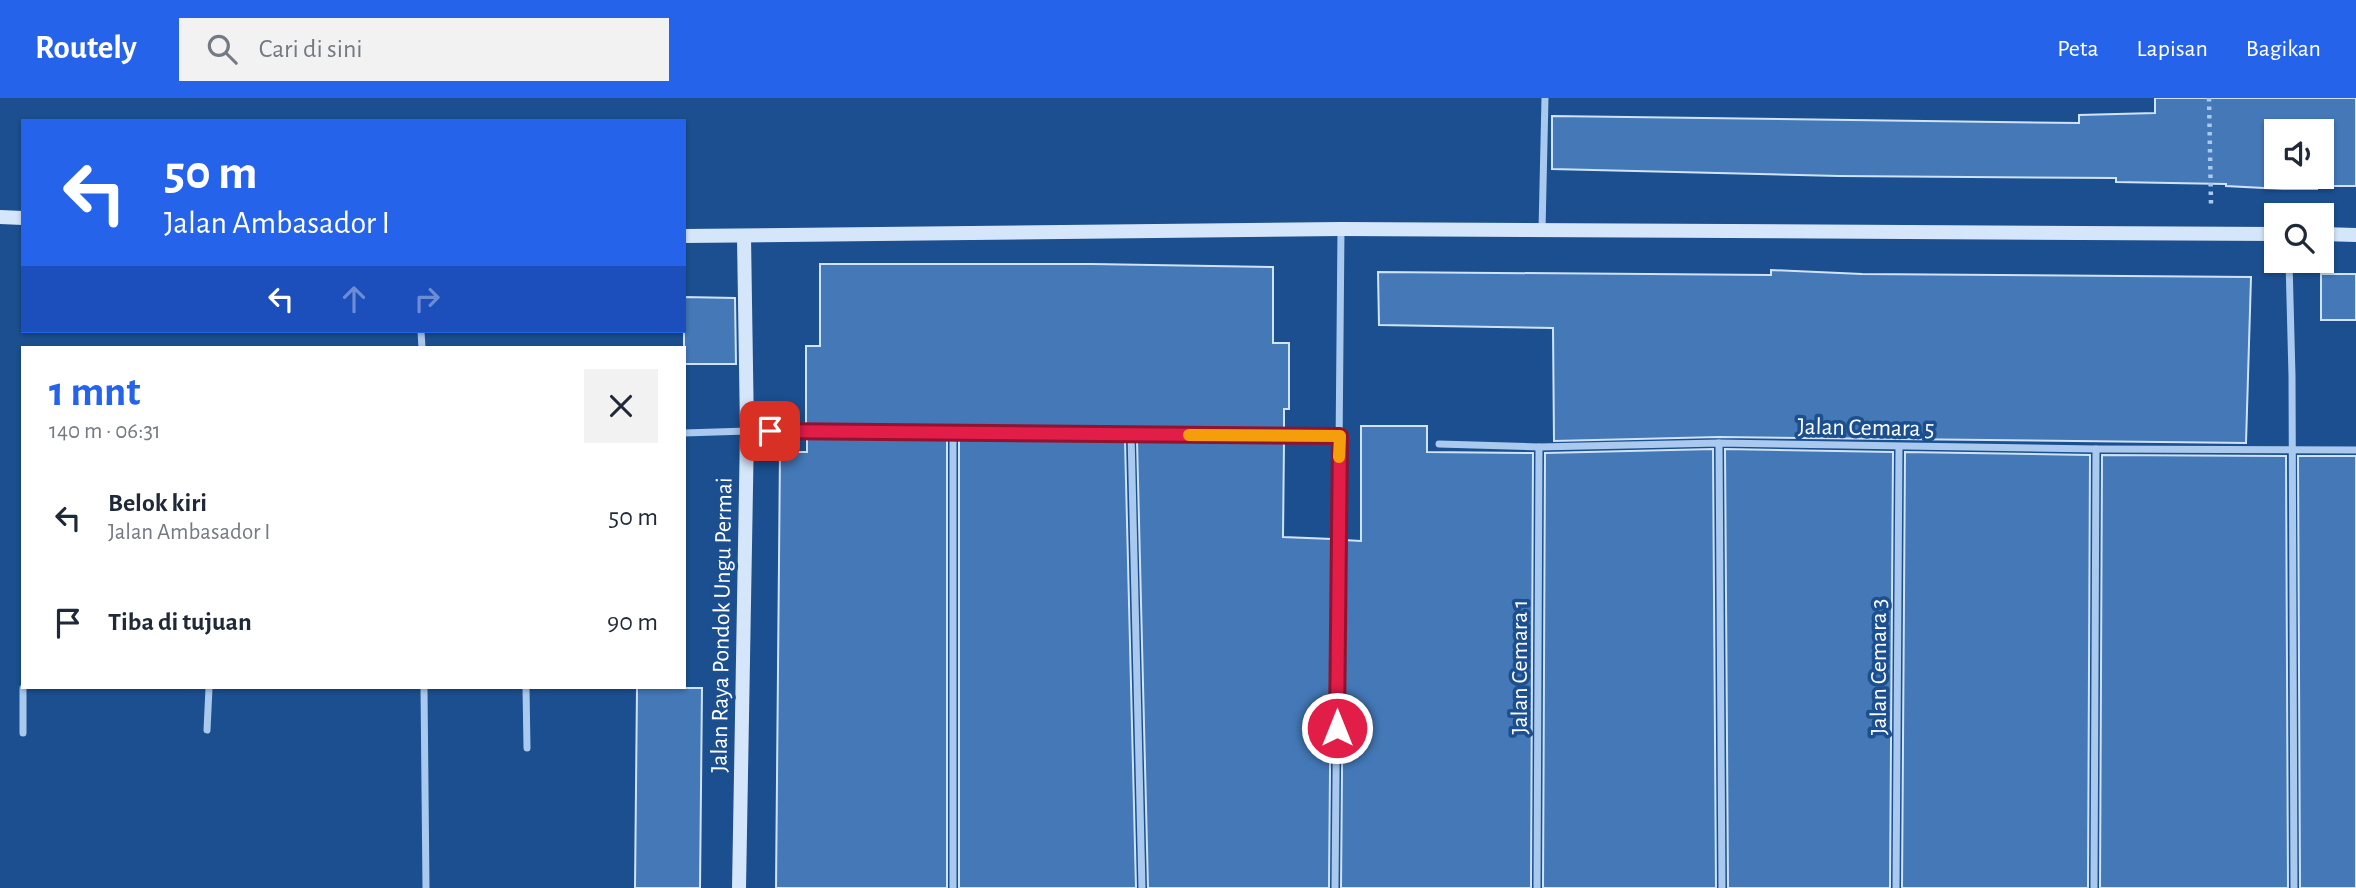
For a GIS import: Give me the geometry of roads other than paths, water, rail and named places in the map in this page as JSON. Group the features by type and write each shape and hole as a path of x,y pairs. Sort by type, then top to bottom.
{"street":[{"path":"1542,231 1545,98"},
{"path":"0,218 21,218"},
{"path":"1335,888 1341,229"},
{"path":"686,236 1341,229 2264,234"},
{"path":"2334,234 2356,234"},
{"name":"Jalan Raya Pondok Ungu Permai","path":"739,888 747,431 744,237"},
{"path":"2289,273 2294,888"},
{"path":"686,433 747,431 1340,436"},
{"path":"953,433 953,888"},
{"path":"1131,434 1142,888"},
{"path":"1719,443 1722,888"},
{"name":"Jalan Cemara 5","path":"1439,444 1539,447 1719,443 2356,450"},
{"name":"Jalan Cemara 1","path":"1537,888 1539,447"},
{"name":"Jalan Cemara 3","path":"1896,888 1899,447"},
{"path":"2094,888 2096,449"},
{"path":"23,689 23,733"},
{"path":"207,730 209,689"},
{"path":"424,689 426,888"},
{"path":"526,689 527,748"}]}
